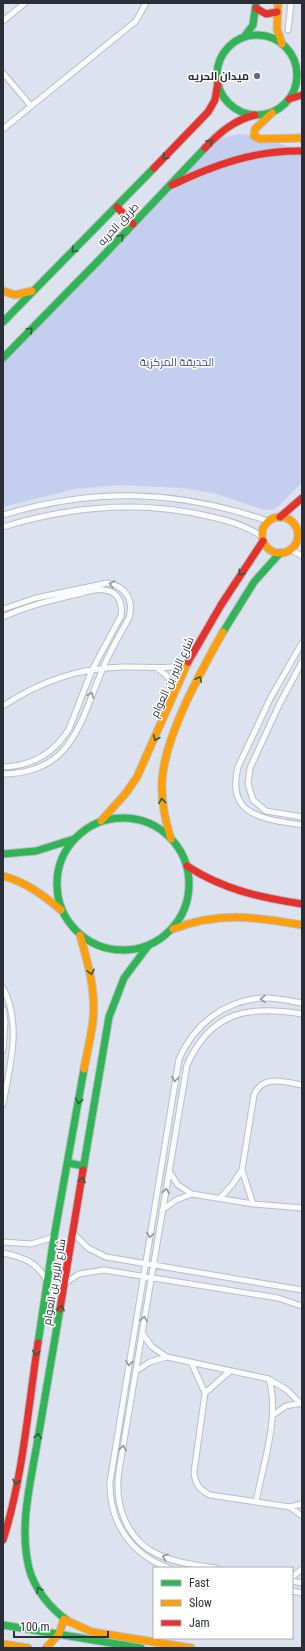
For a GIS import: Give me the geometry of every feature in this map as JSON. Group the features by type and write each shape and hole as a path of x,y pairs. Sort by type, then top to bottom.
{"street":[{"path":"3,21 25,3"},
{"path":"3,129 136,20 146,3"},
{"path":"278,3 276,26 278,36 291,54 295,64 297,78 289,100"},
{"path":"288,30 291,3"},
{"path":"242,38 253,25 256,6 266,14 277,12"},
{"path":"274,111 255,115 244,113 231,105 221,92 217,71 222,56 233,43 242,38 264,36 274,39 284,45"},
{"path":"295,64 302,73"},
{"path":"3,72 31,106"},
{"name":"طريق الحريه","path":"3,322 117,207 208,112 215,100 218,82"},
{"path":"302,95 289,100 274,111 255,129 254,136 260,139 302,138"},
{"name":"طريق الحريه","path":"3,358 218,134 242,118 255,115"},
{"path":"168,187 204,170 240,158 271,151 302,151"},
{"path":"117,207 133,224"},
{"path":"3,291 21,294 34,290"},
{"path":"3,515 60,500 120,495 150,496 210,504 268,521 280,517 302,498"},
{"path":"3,527 75,510 136,506 199,513 248,528 263,539 270,550 280,553"},
{"path":"172,839 164,814 161,789 164,761 169,746 212,650 256,579 267,565 280,553 291,550 296,544 300,532 291,520 280,517"},
{"path":"263,539 263,528 268,521"},
{"name":"شارع الزبير بن العوام","path":"100,822 126,793 137,777 188,663 221,605 263,539"},
{"path":"291,550 302,556"},
{"path":"3,609 36,598 107,583 115,584 122,588 131,602 129,618 102,668 76,731 65,750 48,764 38,769 16,774 3,774"},
{"path":"3,617 38,604 100,589 113,592 121,603 120,616 92,670 69,728 57,745 50,752 32,762 22,765 3,767"},
{"path":"36,598 38,604"},
{"path":"302,643 271,697 238,768 236,778 236,788 239,798 244,807 252,814 261,818 302,825"},
{"path":"3,706 39,685 74,673 102,668 140,667 158,669 188,663"},
{"path":"302,664 280,704 250,768 248,784 253,800 266,811 302,817"},
{"path":"158,669 172,682 177,690"},
{"path":"115,818 131,818 146,822 160,829 172,839 181,852 187,866 189,888 188,900 181,916 171,930 148,946 134,950 120,950 99,946 80,935 69,924 57,896 56,880 59,865 65,851 74,839 86,829 100,822 115,818"},
{"path":"3,854 36,851 74,839"},
{"path":"187,866 208,880 230,890 302,904"},
{"path":"3,876 22,882 37,891 62,910"},
{"path":"171,930 198,920 226,915 240,915 302,925"},
{"name":"شارع الزبير بن العوام","path":"3,1540 8,1524 20,1456 54,1237 94,1006 92,977 80,935"},
{"name":"شارع الزبير بن العوام","path":"102,1638 64,1619 50,1605 37,1588 26,1559 24,1538 25,1517 109,1017 124,978 148,946"},
{"path":"3,988 12,1014 14,1034 3,1104"},
{"path":"168,1567 150,1560 141,1554 125,1537 114,1516 109,1494 179,1060 189,1040 212,1016 241,1002 274,998 302,1003"},
{"path":"3,1009 5,1022 3,1050"},
{"path":"206,1567 185,1565 167,1558 148,1549 132,1534 120,1510 118,1481 184,1075 192,1055 204,1037 220,1023 248,1011 278,1010 302,1014"},
{"path":"220,1198 232,1185 242,1170 256,1090 264,1083 270,1081 302,1085"},
{"path":"68,1163 84,1166"},
{"path":"242,1170 253,1204"},
{"path":"169,1171 178,1185 192,1194 253,1204 300,1209 302,1202"},
{"path":"162,1210 176,1200 192,1194"},
{"path":"73,1233 96,1253 116,1260 302,1290"},
{"path":"3,1242 31,1244 54,1237"},
{"path":"3,1254 28,1260 36,1265 47,1282"},
{"path":"65,1283 79,1274 96,1270 278,1298 302,1306"},
{"path":"142,1332 152,1347 167,1357 269,1379 287,1390 301,1404"},
{"path":"136,1372 150,1362 167,1357"},
{"path":"191,1362 205,1393 194,1472 196,1484 204,1492 210,1495 290,1507 302,1504"},
{"path":"205,1393 230,1371"},
{"path":"256,1502 273,1415 273,1397 269,1379"},
{"path":"273,1415 286,1406 301,1404"},
{"path":"20,1456 34,1457"},
{"path":"290,1507 302,1516"},
{"path":"293,1575 302,1569"},
{"path":"46,1648 59,1634 64,1619"},
{"path":"3,1624 59,1634 191,1648"},
{"path":"102,1638 142,1648"},
{"path":"3,1644 28,1648"}],"green space":[{"name":"الحديقة المركزية","path":"238,134 272,140 302,155 302,482 281,504 274,509 264,510 213,493 184,488 116,485 75,489 3,507 3,362 220,139"}],"traffic: fast":[{"path":"244,37 253,25 256,3"},
{"path":"257,35 272,38 285,47 294,60 297,75 294,90 285,103 272,112 257,115 242,112 229,103 220,90 217,75 220,60 229,47 242,38 257,35"},
{"path":"3,358 103,256 205,148"},
{"path":"3,322 154,168"},
{"path":"223,632 254,582 280,553"},
{"path":"129,818 148,823 160,829 170,837 178,847 184,859 188,871 189,884 188,897 184,909 178,921 170,931 160,939 148,945 136,949 117,950 98,945 86,939 76,931 68,921 62,909 58,897 57,878 62,859 68,847 76,837 86,829 98,823 110,819 129,818"},
{"path":"3,854 36,851 74,839"},
{"path":"83,1170 109,1017 124,978 148,946"},
{"path":"38,1343 54,1237 84,1069"},
{"path":"68,1163 84,1166"},
{"path":"60,1309 29,1490 25,1522 25,1537 26,1553 31,1576 44,1598 55,1611 68,1621"},
{"path":"3,1625 141,1648"}],"traffic: slow":[{"path":"278,3 277,29 282,44"},
{"path":"272,113 255,129 254,136 260,139 302,138"},
{"path":"3,291 15,295 32,291"},
{"path":"284,517 293,522 297,528 298,535 297,542 293,548 284,553 276,553 267,548 263,542 262,531 267,522 273,518 284,517"},
{"path":"171,839 165,818 162,797 164,764 176,725 204,666 223,632"},
{"path":"101,821 126,793 137,777 188,662"},
{"path":"3,876 34,890 61,910"},
{"path":"173,929 190,923 237,917 302,925"},
{"path":"80,935 92,988 94,1009 84,1069"},
{"path":"46,1648 59,1634 64,1619"},
{"path":"68,1621 92,1632 191,1648"},
{"path":"3,1644 28,1648"}],"traffic: jam":[{"path":"256,8 266,14 277,12"},
{"path":"154,168 208,112 215,100 218,82"},
{"path":"289,99 302,95"},
{"path":"205,148 227,128 240,120 255,115"},
{"path":"172,185 203,171 235,160 268,153 302,151"},
{"path":"117,207 133,224"},
{"path":"280,517 302,498"},
{"path":"188,662 221,605 263,541"},
{"path":"187,866 228,887 256,895 302,904"},
{"path":"60,1309 83,1170"},
{"path":"3,1540 16,1492 38,1343"}],"place":[{"name":"ميدان الحريه","path":"257,76"}]}
